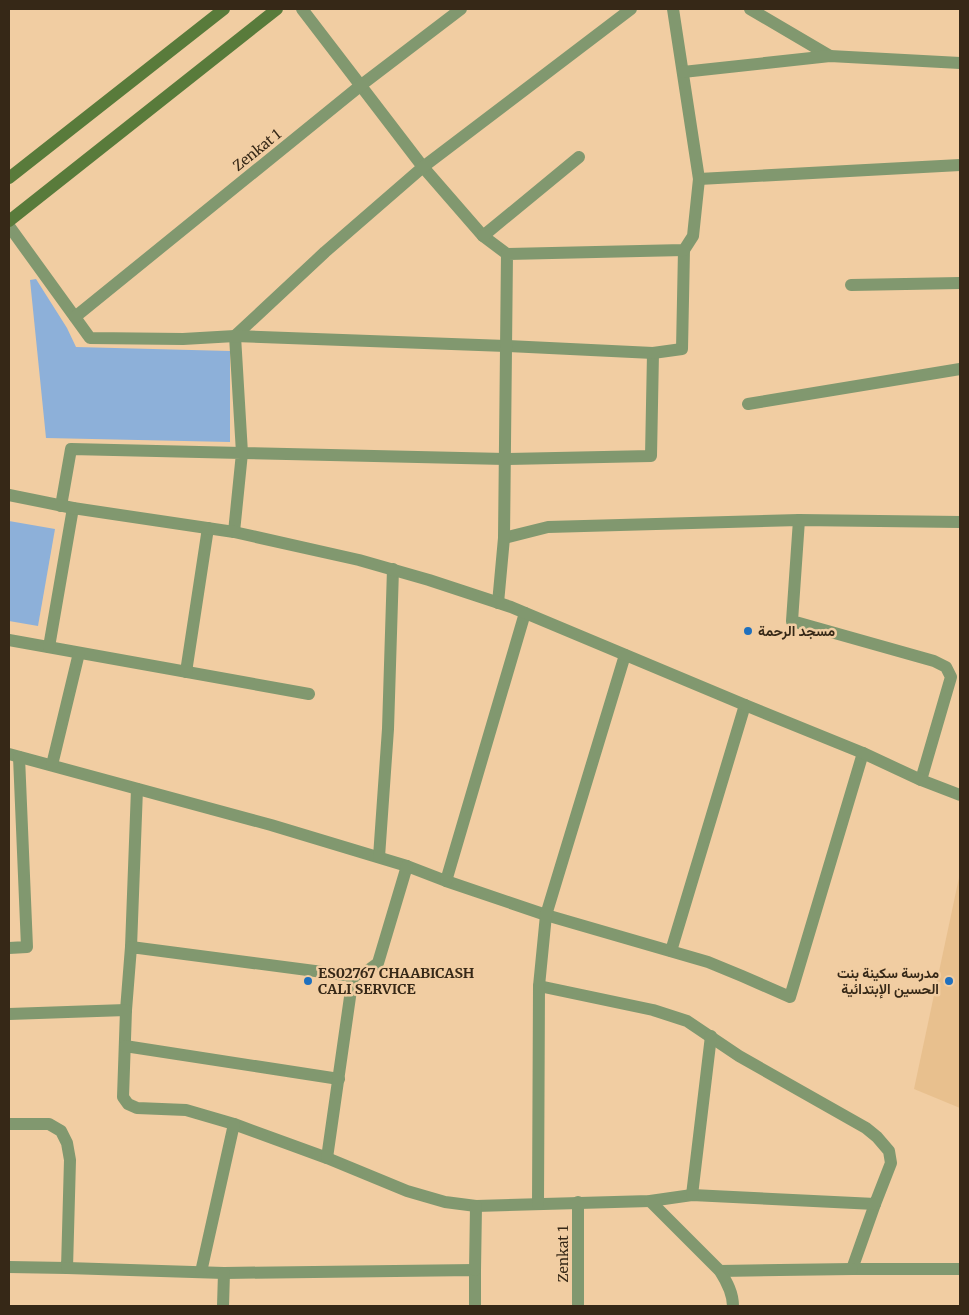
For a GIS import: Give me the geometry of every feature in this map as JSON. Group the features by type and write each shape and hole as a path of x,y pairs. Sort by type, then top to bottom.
{"main road":[{"path":"9,178 224,9"},
{"path":"9,221 277,9"}],"street":[{"path":"302,9 423,167 483,236 507,254 684,250"},
{"name":"Zenkat 1","path":"75,317 360,86 461,9"},
{"path":"235,336 325,252 423,167 632,9"},
{"path":"9,226 90,338 183,339 235,336 654,353 682,349 684,250 693,236 699,179 673,9"},
{"path":"750,9 830,56"},
{"path":"683,72 830,56 960,63"},
{"path":"483,236 579,157"},
{"path":"699,179 960,165"},
{"path":"498,603 504,538 507,254"},
{"path":"851,285 960,283"},
{"path":"234,532 242,453 235,336"},
{"path":"49,647 67,507 71,450 505,459 651,456 654,353"},
{"path":"748,404 960,369"},
{"path":"9,496 67,507 234,532 359,560 429,580 525,613 960,795"},
{"path":"504,538 548,528 799,520 960,522"},
{"path":"799,520 792,621 934,660 946,666 951,677 921,780"},
{"path":"186,672 208,528"},
{"path":"379,858 388,729 393,570"},
{"path":"446,881 525,613"},
{"path":"9,640 309,694"},
{"path":"52,766 79,653"},
{"path":"538,1204 539,986 546,915 625,655"},
{"path":"671,951 745,705"},
{"path":"9,948 27,947 14,756 271,825 407,866 546,915 708,962 790,997 863,753"},
{"path":"137,789 123,1097 128,1104 136,1108 186,1110 234,1124 327,1158 407,1191 445,1202 476,1206 578,1202 650,1202 692,1195 875,1204"},
{"path":"130,947 353,976 367,971 378,963 407,866"},
{"path":"327,1158 353,976"},
{"path":"539,986 653,1010 687,1021 739,1056 866,1128 877,1137 888,1151 891,1163 852,1269"},
{"path":"9,1014 126,1010"},
{"path":"692,1195 711,1036"},
{"path":"125,1046 339,1079"},
{"path":"9,1124 49,1124 61,1131 67,1143 70,1160 67,1268"},
{"path":"201,1272 234,1124"},
{"name":"Zenkat 1","path":"578,1202 578,1306"},
{"path":"650,1202 720,1271 728,1283 733,1306"},
{"path":"475,1306 476,1206"},
{"path":"9,1267 224,1273 475,1270"},
{"path":"720,1271 960,1269"},
{"path":"223,1306 224,1273"}],"shaded area":[{"name":"مدرسة سكينة بنت الحسين الإبتدائية","path":"960,873 960,1108 914,1089"}],"building":[{"path":"36,279 67,328 76,347 230,351 230,442 46,438 30,280"},
{"path":"9,521 55,529 38,626 9,621"}],"place":[{"name":"مسجد الرحمة","path":"748,631"},
{"name":"ES02767 CHAABICASH CALI SERVICE","path":"308,981"},
{"name":"مدرسة سكينة بنت الحسين الإبتدائية","path":"949,981"}]}
